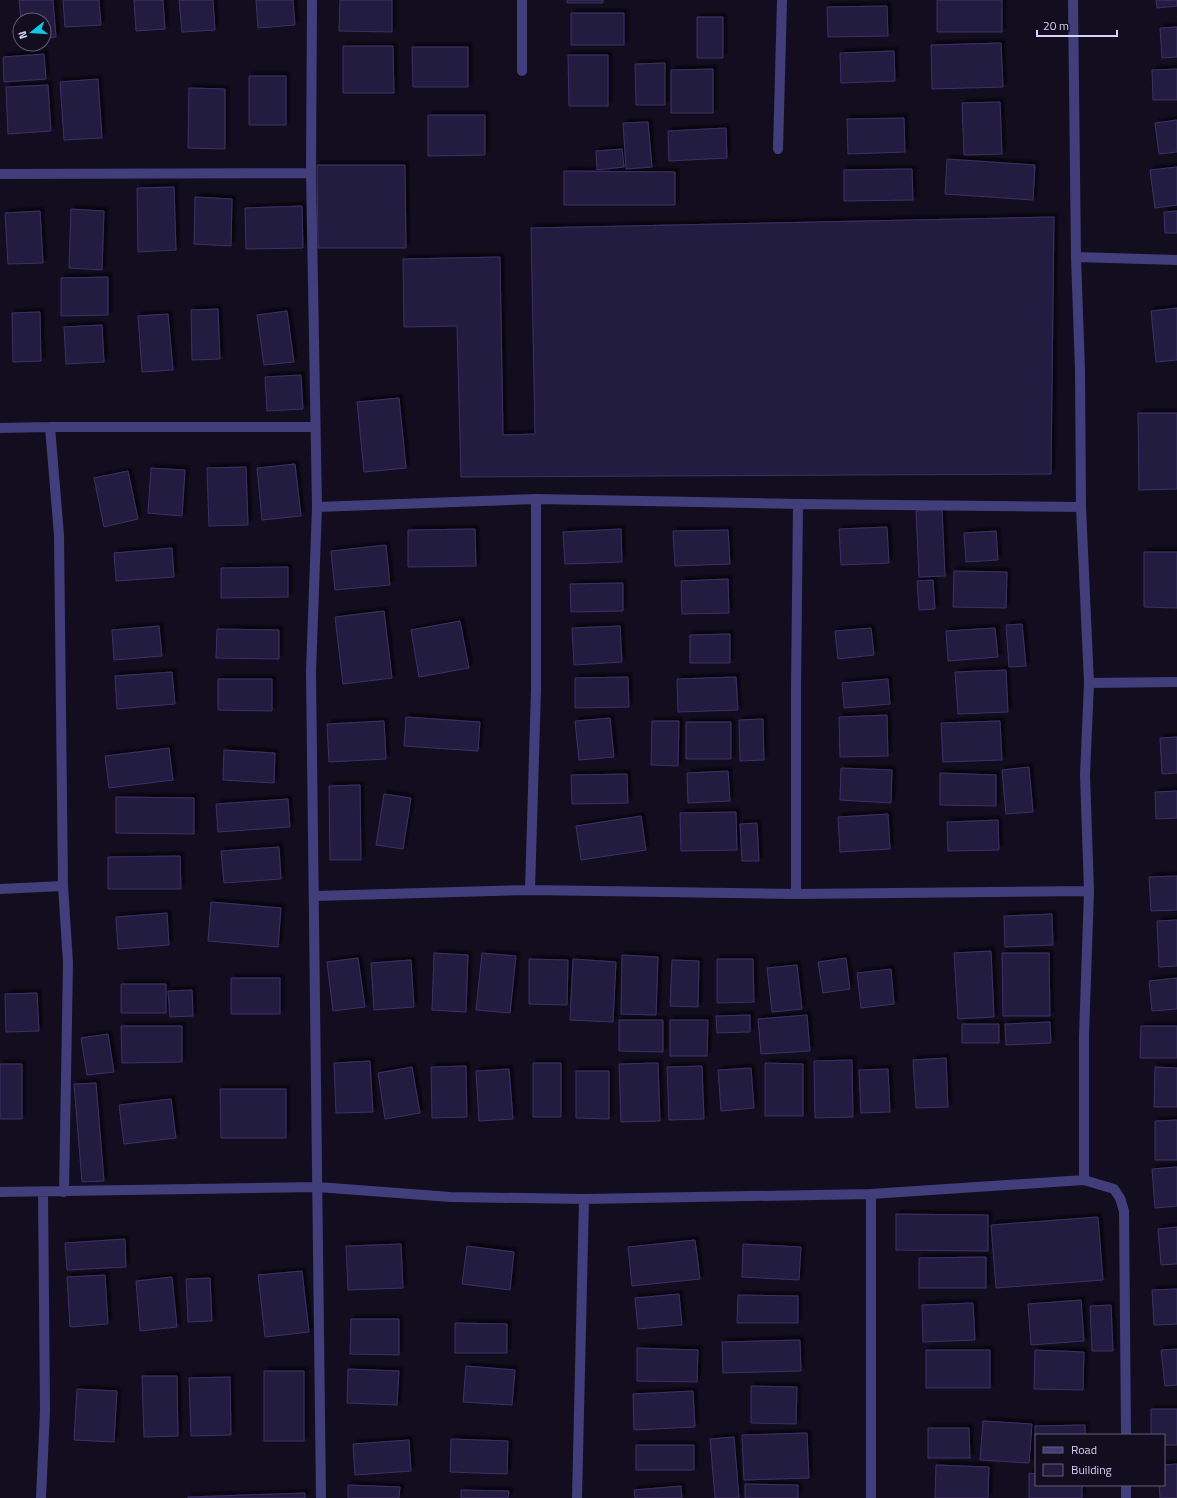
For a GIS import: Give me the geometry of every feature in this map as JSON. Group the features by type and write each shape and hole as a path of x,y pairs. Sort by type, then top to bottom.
{"street":[{"path":"312,0 311,173 317,508 312,672 321,1498"},
{"path":"522,0 522,71"},
{"path":"778,149 782,0"},
{"path":"1074,0 1076,257 1080,370 1081,507 1089,683 1085,775 1089,890 1084,1036 1084,1180"},
{"path":"0,174 311,173"},
{"path":"1076,257 1177,260"},
{"path":"50,427 58,535 62,886 68,963 64,1192"},
{"path":"0,428 315,427"},
{"path":"317,508 536,499 1081,507"},
{"path":"530,890 536,689 536,499"},
{"path":"796,894 798,504"},
{"path":"1089,683 1177,682"},
{"path":"0,889 62,886"},
{"path":"315,896 530,890 796,894 1089,890"},
{"path":"0,1192 318,1187 450,1197 584,1199 871,1194 1084,1180 1114,1189 1120,1198 1124,1211 1126,1434"},
{"path":"41,1498 45,1411 43,1192"},
{"path":"871,1194 871,1498"},
{"path":"577,1498 584,1199"},
{"path":"1126,1486 1126,1498"}],"building":[{"path":"19,0 53,0 56,37 52,37 52,12 20,12"},
{"path":"63,0 99,0 101,25 65,27"},
{"path":"134,0 163,0 165,29 136,31"},
{"path":"179,0 213,0 215,30 182,32"},
{"path":"256,0 293,0 295,25 258,28"},
{"path":"340,0 392,0 392,32 339,31"},
{"path":"567,0 603,0 603,3 567,3"},
{"path":"937,0 1002,0 1002,32 937,32"},
{"path":"1156,0 1177,0 1177,6 1157,8"},
{"path":"887,6 888,36 828,37 827,7"},
{"path":"571,13 624,13 624,45 571,45"},
{"path":"697,17 723,17 723,58 697,58"},
{"path":"1177,27 1177,57 1162,58 1160,28"},
{"path":"1001,43 1003,87 932,89 931,45"},
{"path":"343,46 393,46 394,93 343,93"},
{"path":"412,47 468,47 468,87 413,87"},
{"path":"894,51 895,81 841,83 840,53"},
{"path":"44,54 46,79 4,82 3,57"},
{"path":"568,55 608,55 608,106 569,106"},
{"path":"665,63 665,105 636,105 635,64"},
{"path":"713,69 713,113 671,113 671,70"},
{"path":"1177,69 1177,100 1153,100 1152,70"},
{"path":"249,76 286,76 286,125 249,125"},
{"path":"98,79 102,138 64,140 60,82"},
{"path":"48,85 51,131 8,134 6,87"},
{"path":"189,88 225,89 225,149 188,148"},
{"path":"1000,102 1002,154 964,155 962,103"},
{"path":"428,115 485,115 485,155 428,156"},
{"path":"904,118 905,152 848,154 847,119"},
{"path":"1177,120 1177,152 1159,154 1155,123"},
{"path":"648,122 652,167 626,169 623,123"},
{"path":"726,128 727,158 669,161 668,131"},
{"path":"622,149 624,167 597,170 596,151"},
{"path":"947,159 1035,165 1033,200 945,194"},
{"path":"317,165 405,165 406,248 318,248"},
{"path":"1177,167 1177,205 1155,208 1150,170"},
{"path":"912,169 913,200 844,201 844,170"},
{"path":"564,171 675,172 675,205 564,205"},
{"path":"174,187 176,250 138,252 137,188"},
{"path":"195,197 232,199 231,246 194,244"},
{"path":"302,206 303,248 246,249 245,208"},
{"path":"71,209 104,211 102,270 69,268"},
{"path":"40,211 43,263 8,264 5,213"},
{"path":"1177,211 1177,233 1165,233 1164,212"},
{"path":"1054,217 1051,474 461,477 457,326 404,327 403,259 500,257 503,435 535,434 531,228"},
{"path":"108,277 108,315 61,316 61,278"},
{"path":"1177,308 1177,360 1156,362 1151,311"},
{"path":"218,309 220,359 192,360 191,310"},
{"path":"287,311 294,362 264,365 257,315"},
{"path":"40,312 41,361 13,362 12,313"},
{"path":"168,314 173,370 142,372 138,316"},
{"path":"102,325 104,362 66,364 64,327"},
{"path":"301,375 303,409 267,411 265,377"},
{"path":"399,398 406,468 364,472 357,402"},
{"path":"1138,413 1177,413 1177,489 1139,490"},
{"path":"295,464 301,516 262,520 257,468"},
{"path":"246,467 248,525 209,526 207,468"},
{"path":"151,468 185,470 182,516 148,513"},
{"path":"128,471 138,519 104,527 94,478"},
{"path":"942,509 945,576 919,577 916,511"},
{"path":"887,527 889,563 841,565 839,529"},
{"path":"475,529 476,566 408,567 408,530"},
{"path":"621,529 622,562 565,564 563,532"},
{"path":"728,530 730,564 675,566 673,531"},
{"path":"996,531 998,560 966,562 964,533"},
{"path":"386,545 390,585 335,590 331,551"},
{"path":"172,548 174,577 116,581 114,553"},
{"path":"1144,552 1177,552 1177,608 1144,607"},
{"path":"288,567 288,597 221,598 221,568"},
{"path":"954,571 1007,572 1006,608 953,607"},
{"path":"728,579 729,613 682,614 681,581"},
{"path":"933,580 935,609 919,610 917,581"},
{"path":"623,583 623,611 571,612 570,584"},
{"path":"384,611 392,678 343,684 335,617"},
{"path":"460,621 469,668 419,677 411,630"},
{"path":"1022,624 1026,666 1009,667 1006,625"},
{"path":"159,626 162,656 114,660 112,630"},
{"path":"620,626 622,662 574,665 572,628"},
{"path":"871,628 874,655 838,659 835,631"},
{"path":"995,628 998,657 948,661 946,631"},
{"path":"217,629 279,630 279,659 216,658"},
{"path":"730,634 730,663 690,663 690,635"},
{"path":"1006,670 1008,712 958,714 955,672"},
{"path":"172,672 175,704 117,709 115,676"},
{"path":"628,677 629,707 575,708 575,678"},
{"path":"736,677 738,710 678,712 677,679"},
{"path":"218,679 272,679 272,711 218,710"},
{"path":"888,679 890,704 844,708 842,683"},
{"path":"887,715 888,756 840,757 839,717"},
{"path":"406,717 480,722 478,751 404,746"},
{"path":"610,718 614,757 579,760 575,721"},
{"path":"763,719 764,760 740,761 739,720"},
{"path":"384,721 386,759 329,762 327,724"},
{"path":"652,721 679,721 678,766 651,765"},
{"path":"1000,721 1002,760 943,762 941,723"},
{"path":"686,722 731,722 731,759 686,759"},
{"path":"1177,737 1177,773 1162,774 1160,738"},
{"path":"169,748 173,780 109,788 105,756"},
{"path":"224,750 275,753 274,783 223,780"},
{"path":"1029,767 1033,812 1006,814 1002,770"},
{"path":"841,768 892,770 891,803 840,800"},
{"path":"728,771 730,801 688,803 687,773"},
{"path":"940,773 996,775 996,806 940,805"},
{"path":"627,774 628,803 572,804 571,775"},
{"path":"360,785 361,860 330,860 329,786"},
{"path":"1177,791 1177,818 1156,819 1155,792"},
{"path":"384,794 411,798 403,849 376,845"},
{"path":"116,797 194,798 194,834 116,833"},
{"path":"288,799 290,827 218,832 216,804"},
{"path":"736,812 737,850 681,851 680,813"},
{"path":"888,814 890,849 840,852 838,817"},
{"path":"641,816 646,850 581,860 576,826"},
{"path":"998,820 999,850 948,851 947,822"},
{"path":"757,823 759,861 742,861 740,824"},
{"path":"279,847 281,879 224,883 221,851"},
{"path":"180,856 181,889 108,889 108,857"},
{"path":"1177,876 1177,910 1151,911 1149,877"},
{"path":"211,902 281,908 278,947 208,941"},
{"path":"167,913 169,945 118,949 116,917"},
{"path":"1052,914 1053,945 1005,947 1004,916"},
{"path":"1177,920 1177,966 1159,967 1157,921"},
{"path":"991,951 994,1017 958,1019 954,953"},
{"path":"434,953 468,955 466,1012 432,1010"},
{"path":"482,953 516,956 510,1013 476,1010"},
{"path":"1002,953 1049,953 1050,1016 1003,1016"},
{"path":"622,955 658,957 656,1015 621,1014"},
{"path":"358,958 365,1007 333,1011 327,962"},
{"path":"846,958 850,989 823,993 818,962"},
{"path":"529,959 568,960 567,1005 529,1004"},
{"path":"573,959 616,962 613,1022 570,1020"},
{"path":"717,959 753,959 754,1002 717,1003"},
{"path":"411,960 414,1007 374,1010 371,963"},
{"path":"672,960 699,961 698,1007 670,1006"},
{"path":"797,965 802,1009 772,1012 767,968"},
{"path":"891,969 894,1004 861,1008 857,973"},
{"path":"231,978 280,978 280,1014 231,1014"},
{"path":"1177,978 1177,1009 1152,1011 1149,981"},
{"path":"121,984 166,984 166,1013 121,1013"},
{"path":"192,990 193,1016 170,1017 168,991"},
{"path":"37,993 39,1031 6,1032 5,994"},
{"path":"750,1015 750,1032 717,1033 716,1016"},
{"path":"807,1015 810,1051 761,1054 758,1019"},
{"path":"619,1020 663,1020 663,1052 619,1051"},
{"path":"670,1020 708,1020 707,1056 670,1056"},
{"path":"1050,1022 1051,1043 1006,1045 1005,1024"},
{"path":"962,1024 999,1024 999,1043 962,1043"},
{"path":"121,1026 182,1026 182,1062 122,1063"},
{"path":"1141,1026 1177,1026 1177,1058 1140,1058"},
{"path":"108,1034 114,1072 87,1075 81,1038"},
{"path":"946,1058 948,1107 916,1108 913,1060"},
{"path":"852,1060 853,1117 815,1118 814,1061"},
{"path":"370,1061 373,1112 336,1113 334,1063"},
{"path":"533,1063 561,1063 561,1117 533,1117"},
{"path":"658,1063 660,1121 621,1122 619,1064"},
{"path":"765,1063 803,1064 803,1116 765,1116"},
{"path":"0,1064 22,1064 22,1119 0,1119"},
{"path":"466,1066 467,1117 432,1118 431,1067"},
{"path":"702,1066 704,1119 669,1120 667,1067"},
{"path":"412,1067 420,1113 385,1119 378,1073"},
{"path":"1155,1067 1177,1068 1177,1107 1154,1107"},
{"path":"751,1068 754,1108 721,1111 718,1070"},
{"path":"509,1069 513,1119 479,1121 476,1071"},
{"path":"888,1069 890,1112 861,1113 859,1070"},
{"path":"576,1071 609,1071 609,1119 576,1118"},
{"path":"96,1083 104,1181 82,1182 74,1084"},
{"path":"220,1089 286,1089 286,1138 221,1138"},
{"path":"171,1099 176,1138 124,1144 119,1105"},
{"path":"1177,1120 1177,1160 1155,1160 1155,1121"},
{"path":"1177,1167 1177,1206 1155,1208 1152,1169"},
{"path":"896,1214 988,1215 988,1251 896,1250"},
{"path":"1098,1217 1103,1280 996,1288 991,1225"},
{"path":"1177,1227 1177,1264 1161,1265 1158,1229"},
{"path":"125,1239 126,1267 67,1270 65,1243"},
{"path":"695,1240 700,1279 632,1286 628,1247"},
{"path":"401,1244 403,1288 348,1290 346,1246"},
{"path":"743,1244 801,1247 799,1280 742,1277"},
{"path":"467,1246 514,1252 510,1290 462,1284"},
{"path":"986,1257 986,1288 919,1288 919,1258"},
{"path":"302,1271 309,1332 265,1337 258,1275"},
{"path":"105,1275 108,1324 70,1327 67,1277"},
{"path":"172,1277 177,1327 140,1331 136,1281"},
{"path":"210,1278 212,1321 188,1322 186,1279"},
{"path":"1177,1289 1177,1324 1154,1325 1152,1290"},
{"path":"679,1294 682,1325 638,1329 635,1298"},
{"path":"738,1295 798,1296 798,1323 737,1323"},
{"path":"1081,1300 1084,1341 1031,1345 1028,1304"},
{"path":"973,1303 975,1340 923,1342 922,1305"},
{"path":"1111,1305 1113,1351 1092,1351 1090,1306"},
{"path":"351,1319 399,1319 399,1355 350,1354"},
{"path":"455,1323 507,1324 507,1353 455,1353"},
{"path":"800,1340 801,1371 723,1373 722,1342"},
{"path":"637,1348 698,1350 697,1382 637,1381"},
{"path":"1177,1349 1177,1385 1165,1386 1161,1350"},
{"path":"926,1350 990,1350 990,1388 926,1388"},
{"path":"1035,1350 1084,1352 1083,1390 1034,1389"},
{"path":"466,1366 515,1370 512,1405 463,1402"},
{"path":"348,1369 399,1371 397,1405 347,1403"},
{"path":"264,1371 304,1371 304,1441 264,1441"},
{"path":"142,1376 177,1376 178,1436 144,1437"},
{"path":"230,1377 231,1435 191,1436 189,1378"},
{"path":"751,1386 797,1387 796,1424 751,1423"},
{"path":"77,1389 117,1391 114,1442 74,1440"},
{"path":"693,1391 695,1427 634,1430 633,1394"},
{"path":"1151,1409 1177,1409 1177,1445 1165,1445 1165,1434 1151,1434"},
{"path":"983,1421 1032,1424 1029,1463 980,1460"},
{"path":"1085,1425 1085,1434 1035,1434 1035,1426"},
{"path":"928,1428 969,1428 970,1458 928,1458"},
{"path":"807,1433 809,1478 744,1480 742,1435"},
{"path":"734,1437 739,1498 715,1498 710,1439"},
{"path":"451,1439 508,1441 507,1474 450,1472"},
{"path":"409,1440 411,1471 355,1475 353,1444"},
{"path":"636,1445 694,1445 694,1470 636,1470"},
{"path":"1177,1464 1177,1498 1160,1498 1159,1486 1165,1486 1165,1465"},
{"path":"936,1465 989,1467 988,1498 935,1498"},
{"path":"1029,1473 1035,1474 1035,1486 1082,1486 1082,1498 1029,1498"},
{"path":"745,1484 798,1485 798,1498 745,1498"},
{"path":"348,1485 400,1487 399,1498 348,1498"},
{"path":"681,1486 682,1498 635,1498 634,1490"},
{"path":"461,1490 509,1491 508,1498 461,1498"},
{"path":"305,1493 305,1498 188,1498 188,1497"}]}
